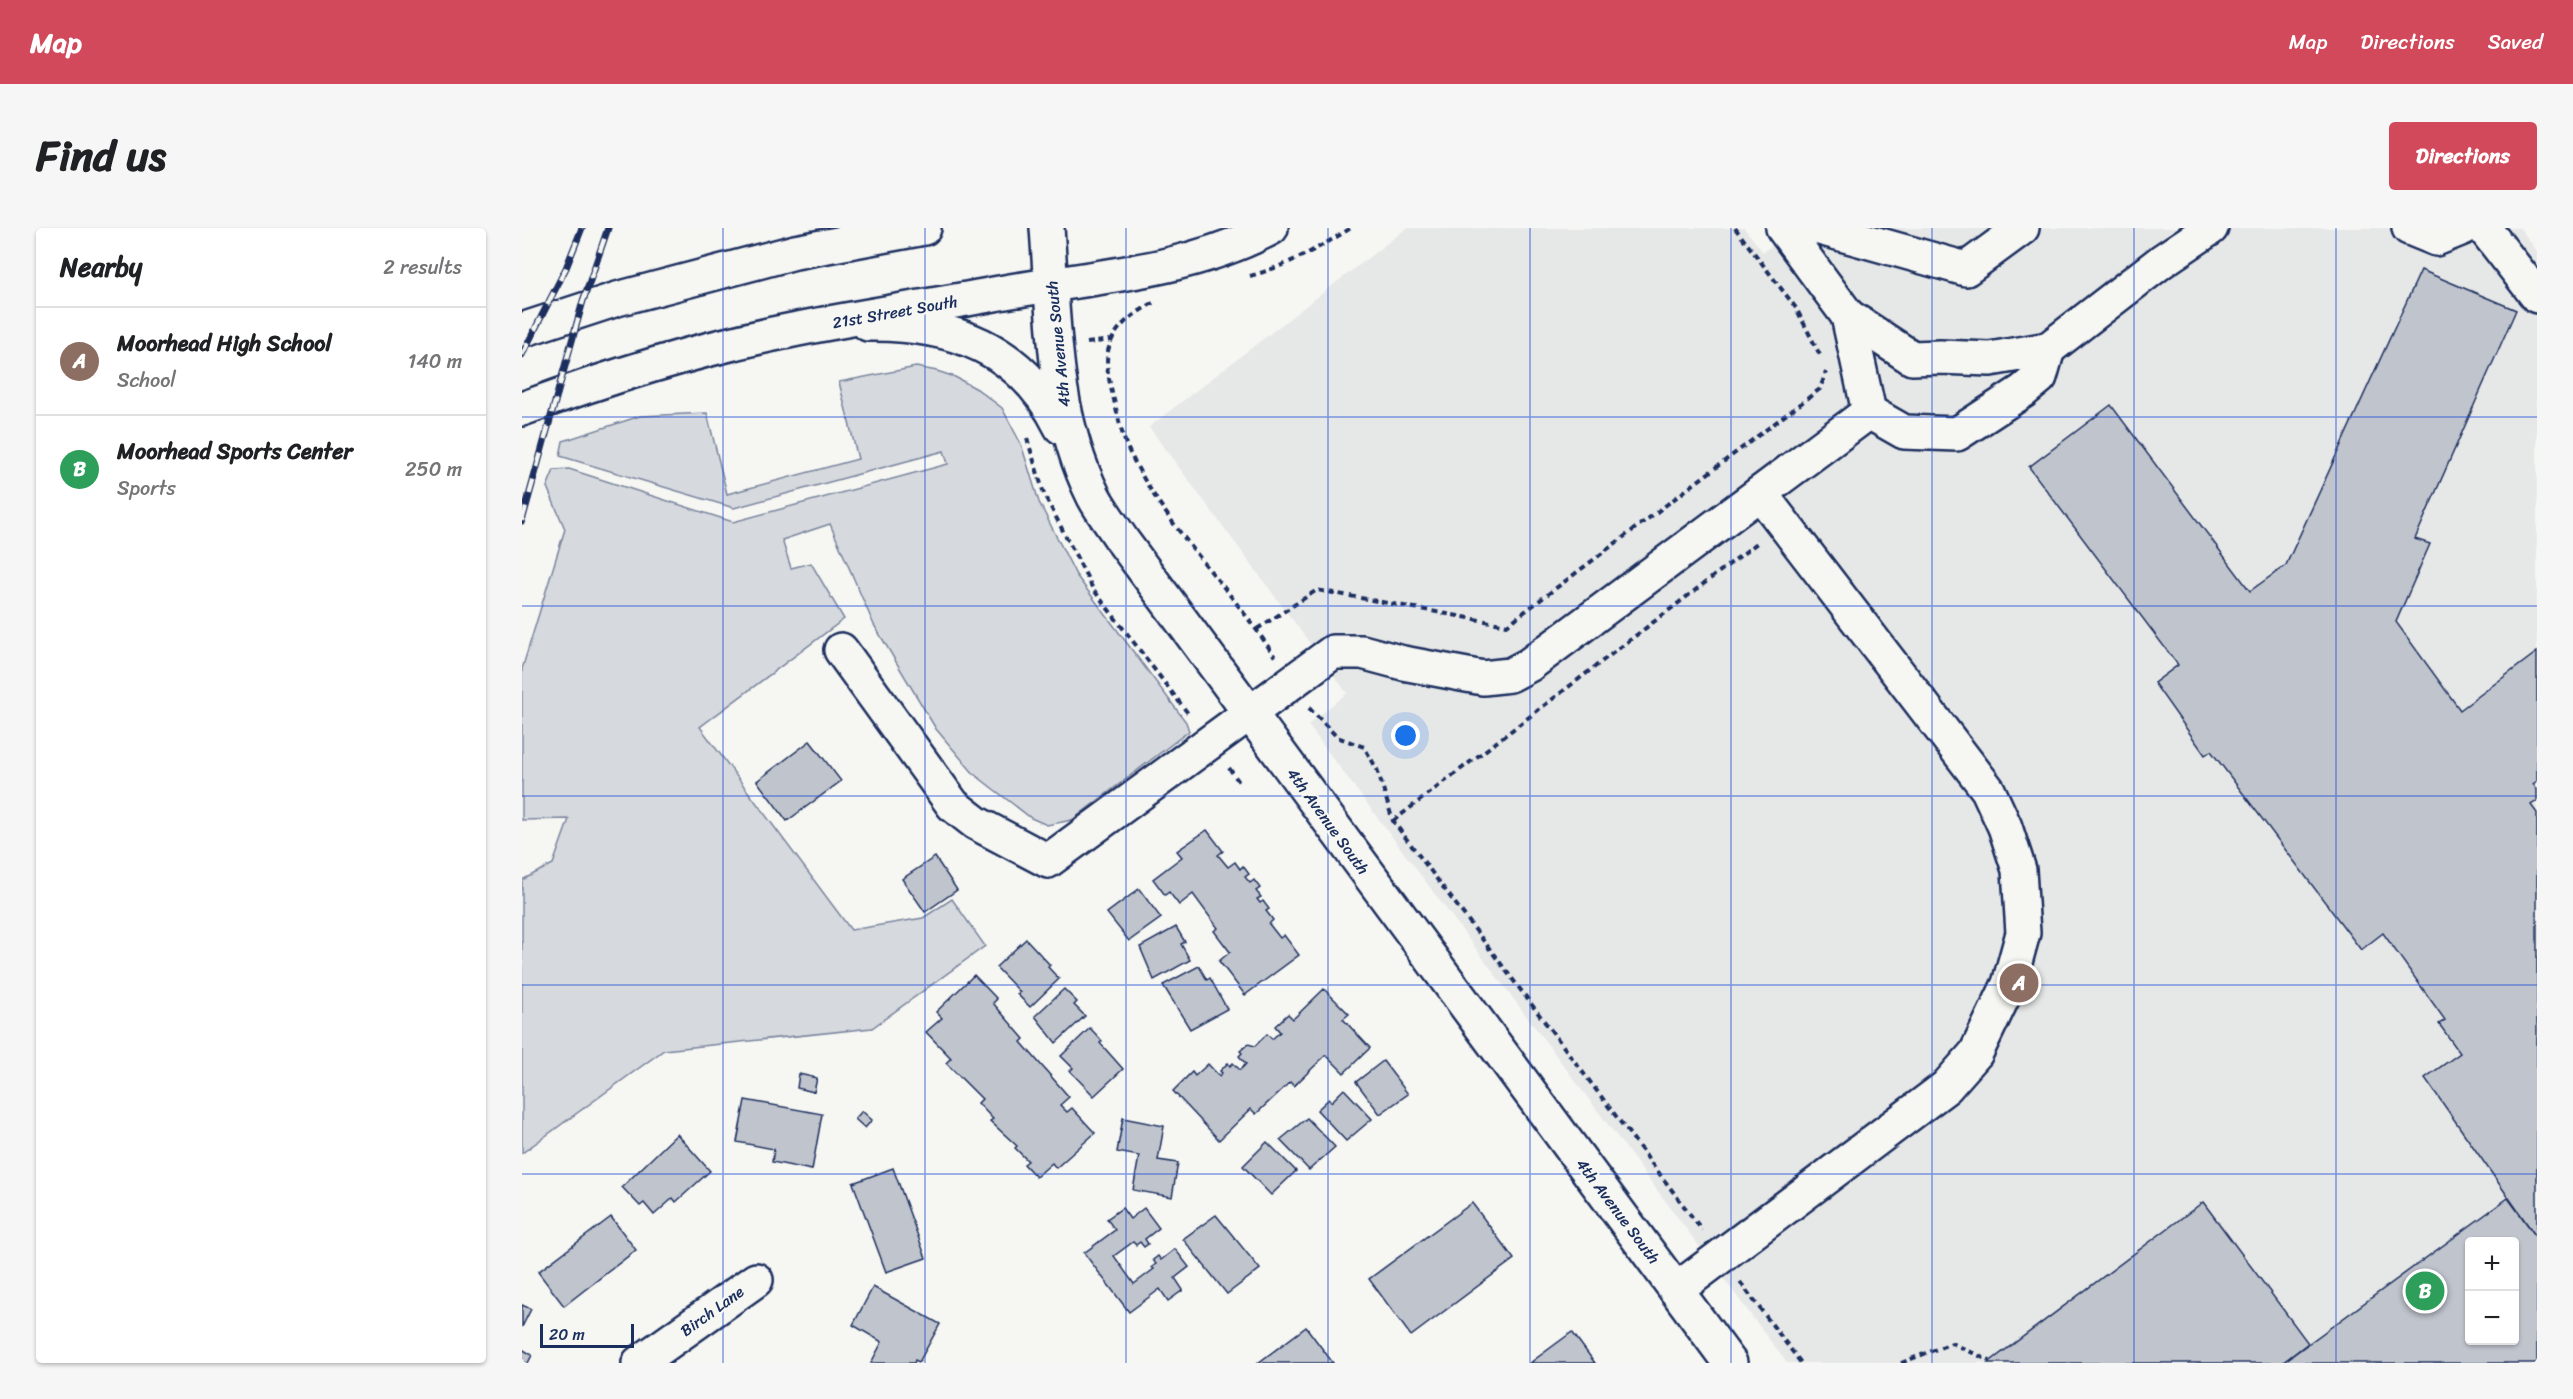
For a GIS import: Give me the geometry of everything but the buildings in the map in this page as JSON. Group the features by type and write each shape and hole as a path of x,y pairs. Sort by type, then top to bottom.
{"street":[{"path":"522,330 617,299 795,252 924,228"},
{"name":"4th Avenue South","path":"1047,228 1058,382 1066,423 1077,458 1095,499 1122,540 1249,713 1730,1363"},
{"name":"21st Street South","path":"522,409 600,380 678,357 786,331 1139,270 1204,256 1271,228"},
{"path":"1783,228 1848,316 1912,358 1990,359 2048,349 2162,261 2211,228"},
{"path":"1820,228 1966,269 2022,228"},
{"path":"2409,228 2436,239 2463,228"},
{"path":"2484,228 2537,296"},
{"path":"1848,316 1869,412 1904,432 1957,434 2024,391 2040,377 2048,349"},
{"path":"827,324 906,324 950,332 980,343 1002,357 1037,391 1059,423 1077,458"},
{"path":"841,650 953,805 976,823 1048,861 1333,652 1362,652 1403,663 1482,678 1510,675 1529,665 1869,412"},
{"path":"1676,1290 1946,1087 1976,1053 2009,984 2023,933 2019,870 2005,827 1988,790 1760,493"},
{"name":"Birch Lane","path":"639,1363 756,1280"}],"path":[{"path":"1246,277 1275,269 1319,248 1351,228"},
{"path":"1735,228 1796,308 1822,358"},
{"path":"1157,301 1132,315 1111,340 1108,351 1108,375 1131,456 1173,522 1257,629 1311,711 1337,737 1364,747 1377,769 1393,821 1801,1363"},
{"path":"1257,629 1317,590 1507,625 1820,389 1827,369"},
{"path":"1027,437 1044,494 1092,589 1239,782"},
{"path":"1393,821 1784,525"},
{"path":"1901,1363 1952,1343 1990,1361"}],"shaded area":[{"path":"1407,228 1744,228 1763,252 1795,228 2520,228 2537,251 2537,1363 1787,1363 1308,725 1347,693 1149,427"},
{"path":"916,367 955,377 977,389 1002,408 1021,444 1039,502 1076,575 1186,722 1189,731 1072,820 1047,825 1031,818 974,774 936,729 874,625 830,524 782,540 791,568 811,563 844,619 700,727 851,930 923,918 952,899 985,946 872,1028 664,1050 522,1153 522,880 553,864 569,819 522,820 522,669 565,529 547,487 554,470 569,469 733,522 948,464 944,451 734,508 560,456 563,441 640,416 707,413 727,494 858,459 839,382"}],"railway":[{"path":"522,355 566,268 582,228"},
{"path":"522,521 583,301 608,228"}],"place":[{"name":"Moorhead High School","path":"2019,983"},
{"name":"Moorhead Sports Center","path":"2425,1291"}]}
